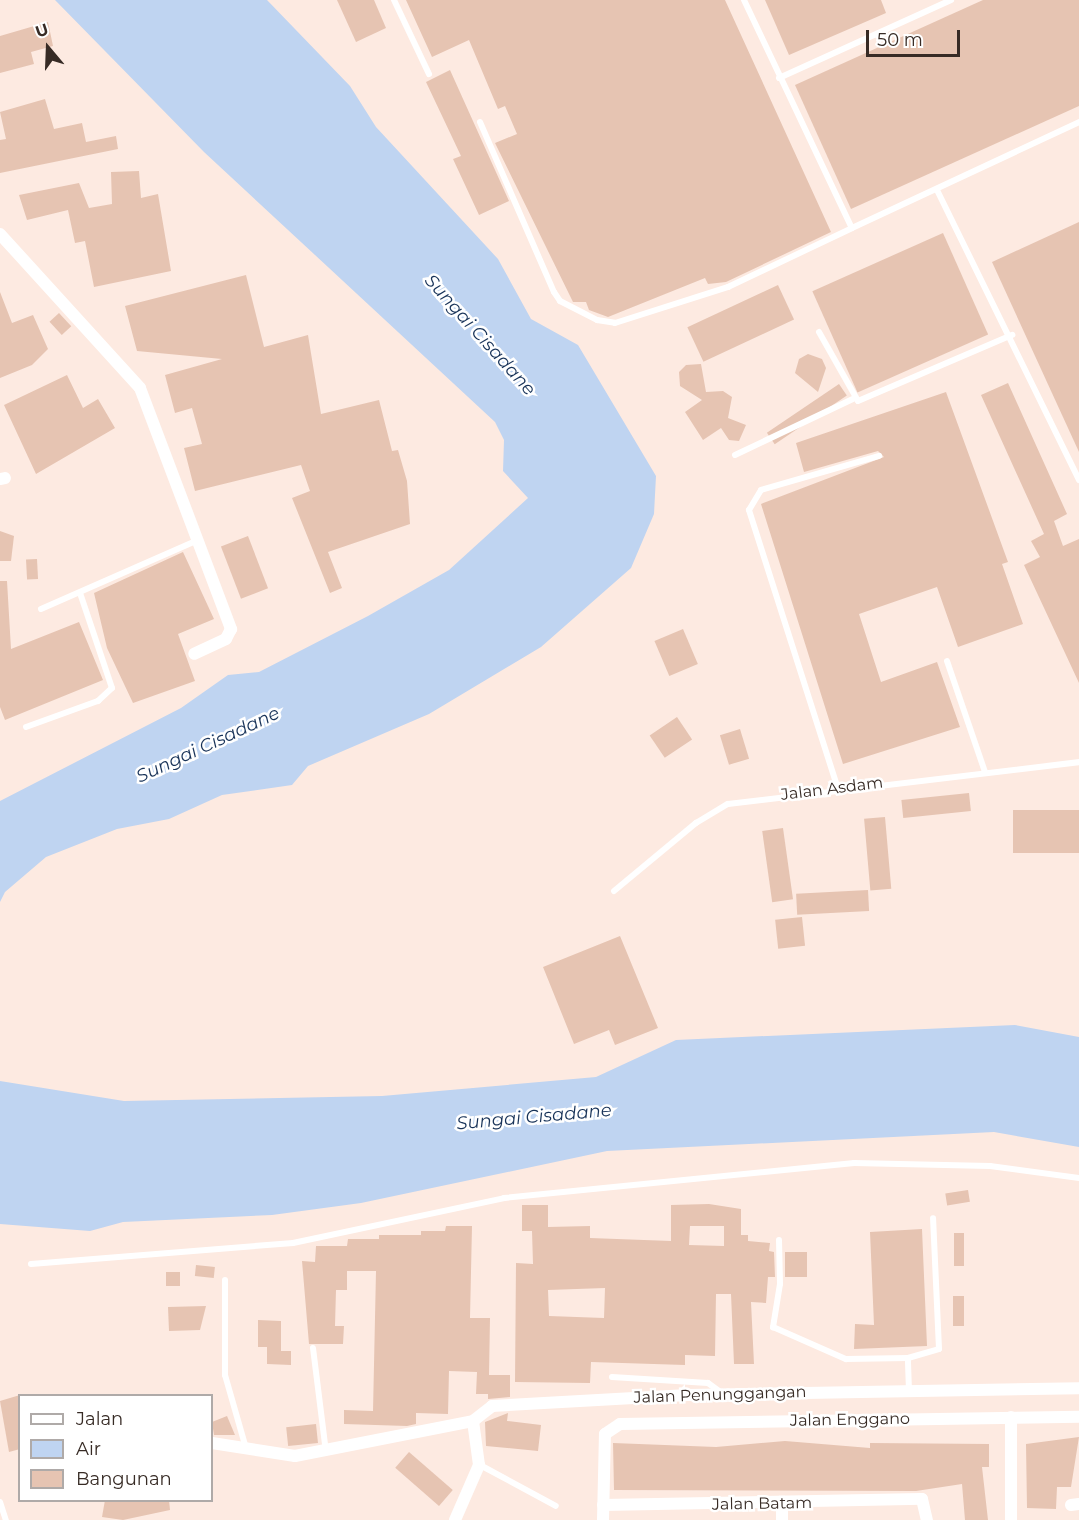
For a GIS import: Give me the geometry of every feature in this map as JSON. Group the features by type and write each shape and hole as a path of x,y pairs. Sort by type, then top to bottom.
{"street":[{"path":"0,234 137,383 231,629 226,639 194,654"},
{"name":"Jalan Penunggangan","path":"473,1421 492,1406 511,1402 723,1394 1079,1388"},
{"path":"1011,1417 1011,1520"},
{"name":"Jalan Enggano","path":"603,1505 605,1434 620,1424 1011,1417 1079,1418"},
{"path":"213,1443 247,1451 326,1452 473,1421 479,1465 455,1520"},
{"name":"Jalan Batam","path":"603,1505 782,1505 922,1499 927,1520"},
{"path":"603,1505 603,1520"},
{"path":"782,1505 782,1520"}],"lane":[{"path":"394,0 429,74"},
{"path":"744,0 852,228"},
{"path":"779,78 951,0"},
{"path":"480,122 554,292 560,301 597,320 615,322 728,287 1079,123"},
{"path":"937,190 1012,335 1079,480"},
{"path":"819,332 853,399"},
{"path":"735,455 853,399 872,399 1012,335"},
{"path":"838,789 749,510 761,490 879,456"},
{"path":"41,609 196,541"},
{"path":"26,727 98,701 112,688 80,593"},
{"path":"947,660 985,772"},
{"name":"Jalan Asdam","path":"614,891 696,823 728,804 838,789 1079,762"},
{"path":"31,1264 293,1243 504,1198 842,1164 990,1166 1079,1178"},
{"path":"778,1240 780,1284 773,1327 846,1359 908,1358 939,1349 933,1218"},
{"path":"225,1280 225,1375 247,1451"},
{"path":"313,1348 326,1452"},
{"path":"908,1358 909,1391"},
{"path":"612,1377 708,1383 723,1394"},
{"path":"479,1465 556,1506"},
{"path":"0,1502 6,1520"}],"water":[{"name":"Sungai Cisadane","path":"55,0 267,0 350,86 376,127 498,259 531,319 578,345 656,476 654,514 631,568 541,647 429,714 308,766 292,785 222,795 169,819 117,829 46,857 5,892 0,902 0,801 181,708 228,675 259,672 368,616 449,570 528,498 503,471 504,440 495,422 204,152"},
{"name":"Sungai Cisadane","path":"1015,1025 1079,1037 1079,1147 994,1132 607,1151 361,1203 272,1215 123,1222 90,1231 0,1224 0,1081 124,1101 382,1096 596,1077 676,1040"}],"building":[{"path":"337,0 374,0 386,28 356,42"},
{"path":"406,0 725,0 831,232 726,282 708,284 705,278 608,317 589,310 586,302 573,302 495,143 517,134 505,106 498,109 469,40 432,57"},
{"path":"765,0 881,0 886,13 789,55"},
{"path":"983,0 1079,0 1079,106 851,209 795,85"},
{"path":"48,22 53,46 31,52 34,64 0,73 0,36"},
{"path":"450,70 509,201 479,215 453,159 461,156 426,82"},
{"path":"45,99 54,129 82,123 86,142 116,136 118,149 0,173 0,140 6,139 0,112"},
{"path":"139,171 141,198 158,194 171,271 94,287 85,241 75,243 68,210 27,220 19,195 79,183 89,208 112,204 111,172"},
{"path":"1079,222 1079,452 992,262"},
{"path":"943,233 988,334 858,393 812,291"},
{"path":"246,275 264,347 308,335 321,414 379,400 392,451 398,450 407,481 410,524 328,552 342,588 330,593 292,498 310,491 301,465 195,491 184,448 202,444 192,408 175,413 165,375 222,359 137,351 125,306"},
{"path":"778,285 794,319 703,362 687,327"},
{"path":"0,292 12,323 33,315 48,349 32,365 0,378"},
{"path":"59,313 71,326 62,335 49,322"},
{"path":"808,354 822,359 826,368 818,392 795,373 799,359"},
{"path":"701,364 706,392 723,391 732,397 728,418 746,425 739,441 729,440 721,428 703,440 685,412 702,400 680,386 679,372 686,365"},
{"path":"67,375 83,408 98,399 115,428 36,474 4,405"},
{"path":"1008,383 1067,514 1054,521 1063,546 1079,539 1079,683 1024,565 1040,557 1031,541 1044,534 981,395"},
{"path":"839,384 847,396 775,444 767,433"},
{"path":"946,392 1008,562 1002,564 1023,624 958,647 937,587 859,614 881,682 937,662 960,727 843,764 761,504 884,457 878,451 804,472 796,443"},
{"path":"0,531 14,536 11,561 0,561"},
{"path":"248,536 268,588 241,599 221,546"},
{"path":"183,552 214,619 178,634 195,681 133,703 107,648 94,593"},
{"path":"37,559 38,579 27,580 26,560"},
{"path":"0,581 7,581 11,649 79,622 103,680 5,720 0,707"},
{"path":"683,629 698,664 669,676 654,641"},
{"path":"677,717 692,739 665,758 650,735"},
{"path":"740,729 749,759 729,765 720,735"},
{"path":"969,793 971,811 903,818 901,800"},
{"path":"1013,810 1079,810 1079,853 1013,853"},
{"path":"885,817 891,889 870,891 864,819"},
{"path":"783,828 793,899 772,902 762,831"},
{"path":"868,890 869,911 797,915 796,894"},
{"path":"802,917 805,946 778,949 775,920"},
{"path":"620,936 658,1028 615,1045 609,1030 574,1044 543,967"},
{"path":"968,1190 970,1202 947,1205 945,1194"},
{"path":"709,1204 741,1209 741,1235 748,1235 748,1241 770,1243 769,1251 774,1252 775,1277 768,1277 766,1303 751,1302 754,1364 734,1364 731,1294 716,1294 715,1356 685,1355 685,1365 591,1362 590,1383 515,1382 516,1263 533,1264 532,1231 522,1231 522,1205 548,1205 548,1227 590,1226 590,1238 671,1241 671,1205","holes":["690,1226 724,1226 724,1246 689,1245","605,1288 604,1318 549,1316 548,1290"]},
{"path":"446,1226 472,1226 470,1318 490,1318 489,1375 510,1375 510,1397 488,1399 488,1394 476,1394 477,1372 449,1371 448,1414 416,1413 416,1424 407,1426 344,1424 344,1410 373,1411 376,1271 347,1271 347,1290 336,1290 335,1326 344,1326 343,1344 309,1344 302,1261 315,1262 316,1246 347,1246 348,1239 379,1239 379,1235 421,1235 421,1231 445,1231"},
{"path":"922,1229 927,1346 854,1349 855,1324 874,1325 870,1232"},
{"path":"954,1233 964,1233 964,1266 954,1266"},
{"path":"785,1252 807,1252 807,1277 785,1277"},
{"path":"196,1265 215,1267 214,1278 195,1276"},
{"path":"166,1272 180,1272 180,1286 166,1286"},
{"path":"953,1296 964,1296 964,1326 953,1326"},
{"path":"206,1306 200,1330 169,1331 168,1307"},
{"path":"258,1320 281,1321 281,1351 291,1351 291,1365 267,1364 267,1347 258,1347"},
{"path":"18,1396 18,1450 9,1452 0,1401"},
{"path":"508,1413 507,1421 541,1425 538,1451 486,1446 485,1422"},
{"path":"227,1416 235,1435 214,1435 213,1422"},
{"path":"316,1424 318,1443 288,1446 286,1427"},
{"path":"1079,1437 1071,1487 1057,1487 1056,1509 1027,1508 1026,1444"},
{"path":"785,1441 870,1448 870,1443 989,1444 989,1467 982,1467 988,1520 965,1520 962,1484 916,1491 614,1490 613,1443 716,1447"},
{"path":"409,1452 453,1490 439,1506 395,1468"},
{"path":"105,1502 169,1502 170,1510 123,1520 102,1517"}]}
